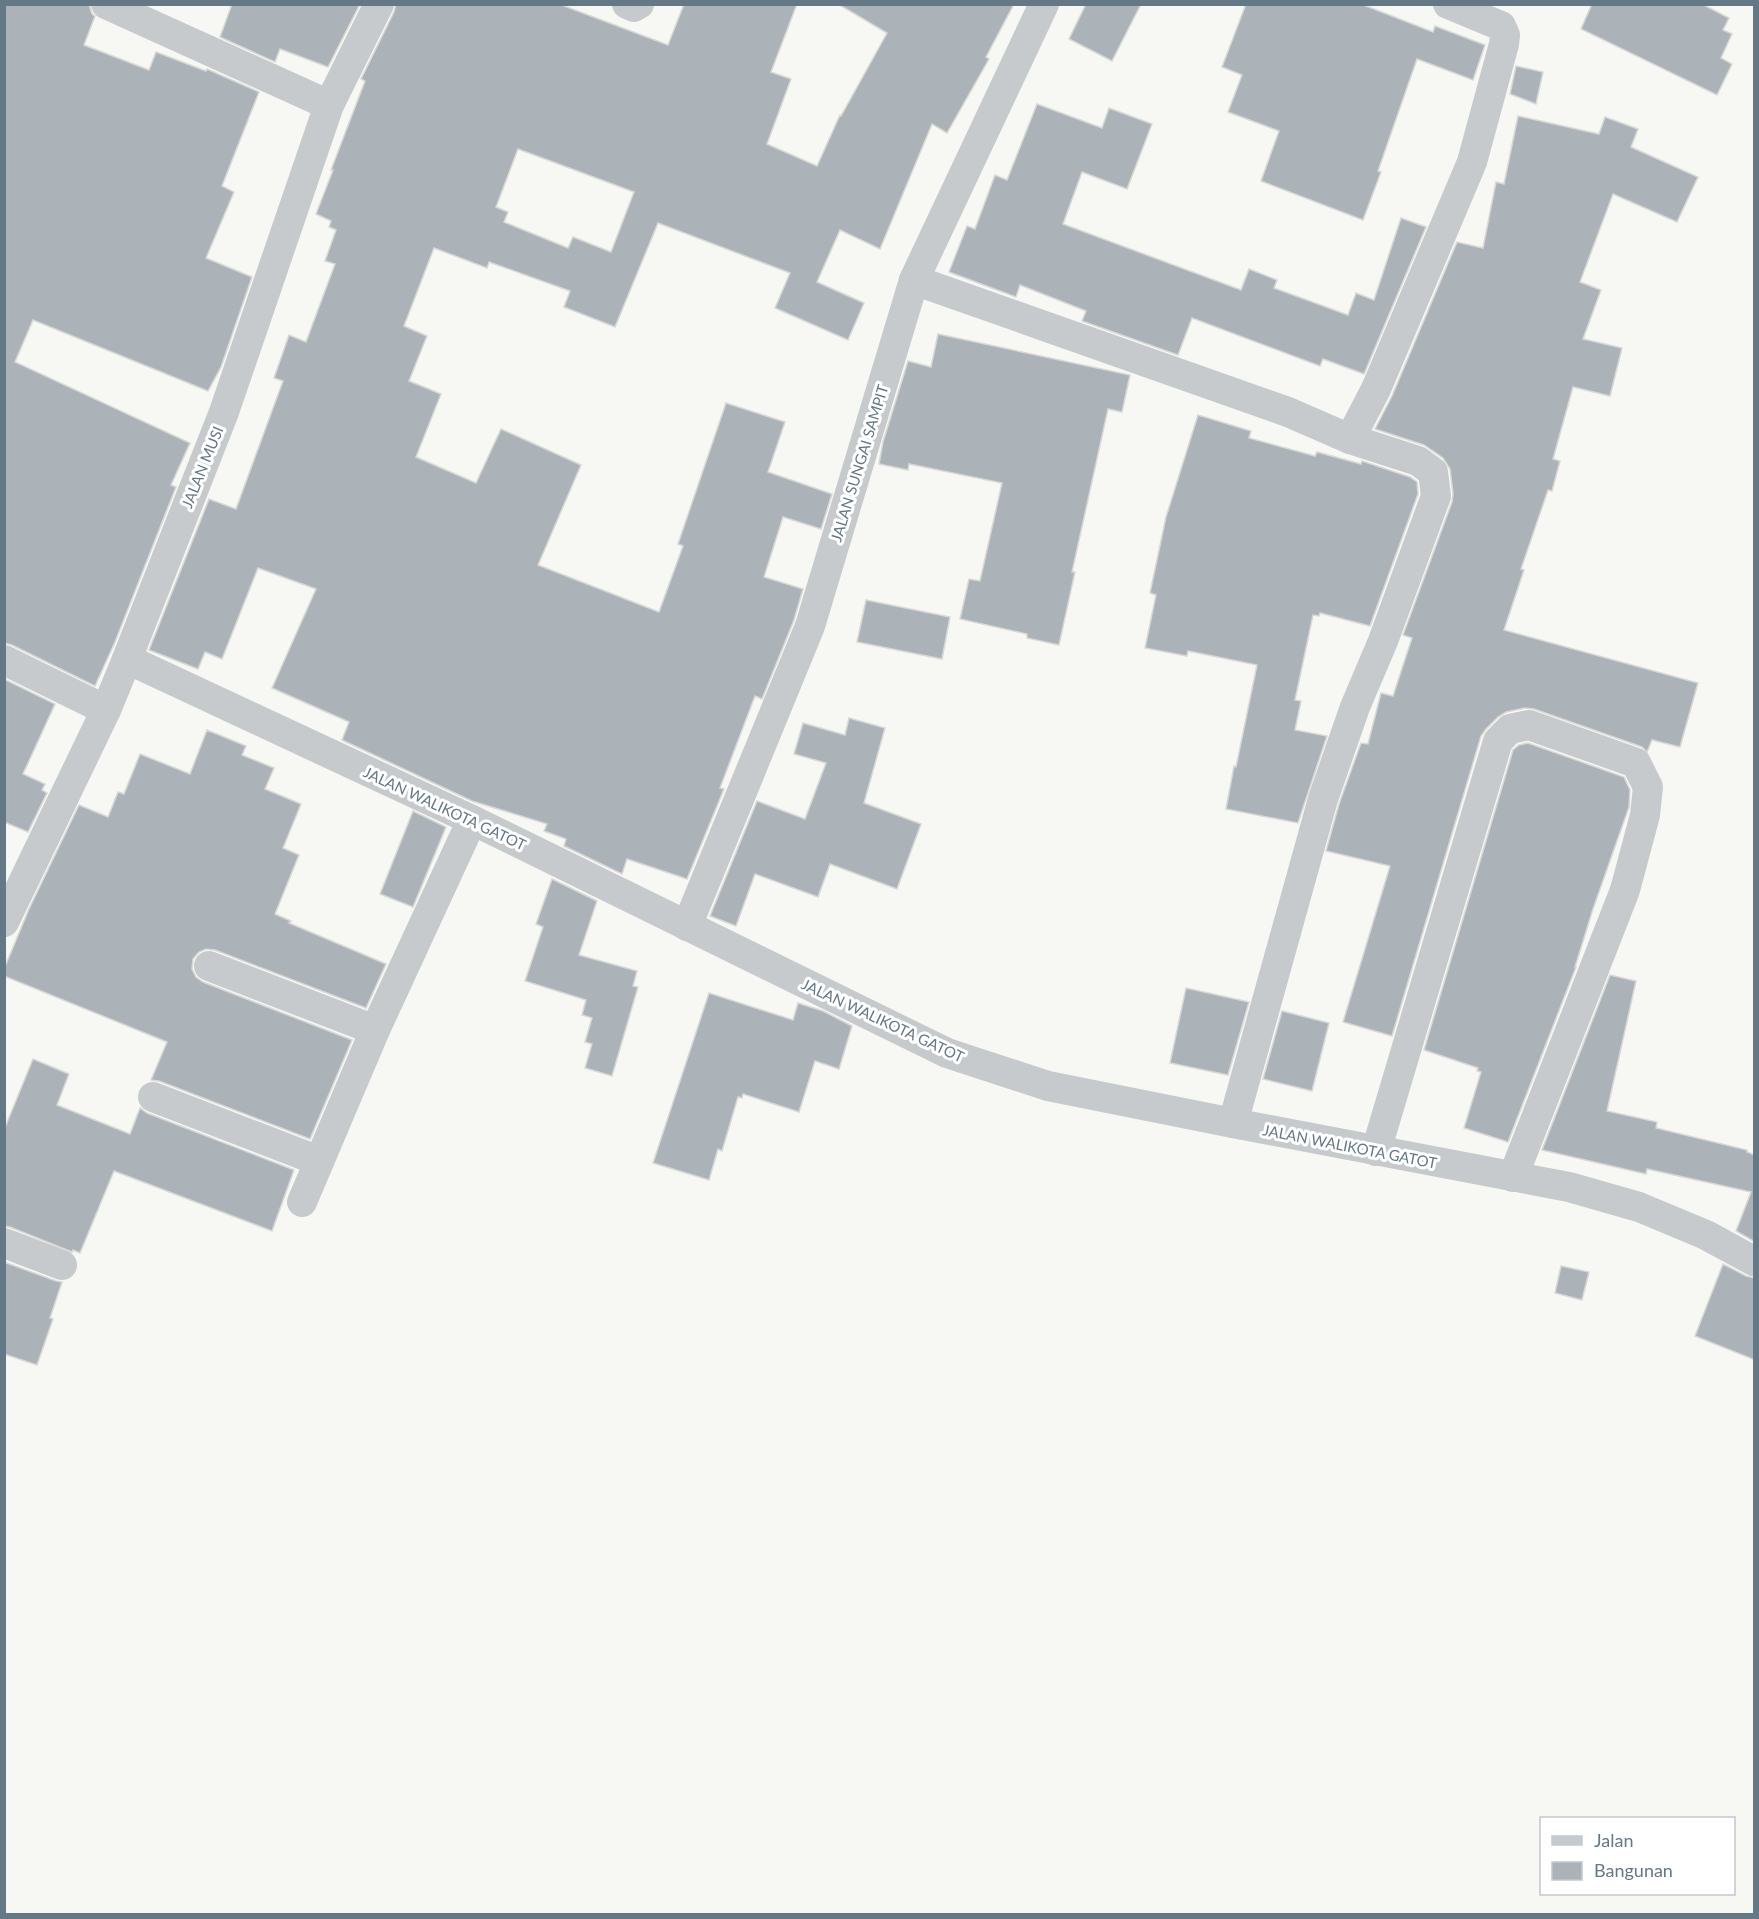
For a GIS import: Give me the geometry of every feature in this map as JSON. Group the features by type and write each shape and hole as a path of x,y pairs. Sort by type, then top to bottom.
{"street":[{"path":"106,4 329,105"},
{"name":"JALAN MUSI","path":"4,922 106,710 127,660 224,412 329,105 379,4"},
{"path":"627,4 634,7 639,4"},
{"name":"JALAN SUNGAI SAMPIT","path":"687,926 810,626 914,280 1044,4"},
{"path":"1350,438 1371,400 1472,162 1504,44 1505,15 1448,4"},
{"path":"914,280 1288,412 1350,438 1418,461 1433,472 1436,496 1383,641 1354,707 1323,799 1233,1123"},
{"path":"4,660 106,710"},
{"name":"JALAN WALIKOTA GATOT","path":"127,660 472,820 947,1053 1048,1086 1569,1187 1639,1207 1706,1235 1755,1261"},
{"path":"1376,1151 1498,741 1510,729 1529,724 1636,763 1648,788 1645,815 1625,890 1513,1177"},
{"path":"302,1202 375,1029 472,820"},
{"path":"209,966 375,1029"},
{"path":"153,1096 319,1161"},
{"path":"4,1243 62,1265"}],"building":[{"path":"4,4 89,4 95,16 84,45 149,70 156,52 206,71 207,69 259,92 222,186 234,192 206,258 252,277 221,367 208,391 33,320 15,362 190,443 171,485 176,487 115,642 95,686 4,643"},
{"path":"232,4 360,4 328,67 280,49 275,62 220,37"},
{"path":"396,4 559,4 668,45 684,4 797,4 771,72 791,79 767,144 817,166 840,115 887,33 838,4 1014,4 986,57 989,59 947,133 932,124 880,249 840,230 817,282 864,303 848,340 775,308 790,273 658,223 615,327 564,307 570,291 489,262 487,268 434,248 404,326 427,336 409,381 441,394 416,457 476,483 501,429 581,465 538,565 659,612 683,546 678,544 726,403 785,422 768,472 832,494 821,529 783,517 764,577 803,589 794,620 762,699 755,696 720,788 724,789 687,879 627,859 622,874 564,846 566,839 544,831 547,824 472,801 342,740 349,722 272,688 316,589 258,568 222,659 205,652 198,669 149,650 209,499 236,509 283,381 274,378 289,335 306,342 335,264 325,261 336,230 329,227 331,221 316,214 365,81 361,79","holes":["518,149 634,192 611,252 573,237 568,248 504,222 508,212 496,207"]},
{"path":"1086,4 1141,4 1112,61 1069,39"},
{"path":"1246,4 1361,4 1433,32 1435,26 1485,45 1473,80 1417,59 1378,171 1381,172 1363,220 1261,181 1279,131 1228,112 1242,75 1222,67"},
{"path":"1592,4 1702,4 1729,18 1723,30 1732,34 1721,58 1732,64 1717,95 1581,29"},
{"path":"1516,66 1543,72 1536,104 1510,94"},
{"path":"1037,104 1102,128 1109,108 1152,124 1127,189 1082,172 1063,224 1241,290 1249,269 1277,280 1274,288 1348,315 1356,293 1374,300 1401,218 1426,227 1364,374 1323,359 1320,366 1192,318 1178,355 1082,321 1086,311 1020,285 1016,297 949,272 967,226 975,229 995,175 1007,180"},
{"path":"1518,116 1599,134 1605,117 1638,129 1631,147 1698,177 1677,222 1613,194 1580,282 1601,290 1583,339 1622,348 1610,396 1573,387 1553,459 1560,461 1552,491 1548,490 1521,569 1524,570 1504,630 1698,683 1680,747 1652,740 1647,752 1642,747 1534,709 1525,708 1506,712 1486,729 1481,736 1392,1036 1343,1022 1390,866 1326,851 1339,804 1361,743 1368,744 1381,693 1393,696 1412,638 1403,635 1453,494 1450,469 1443,458 1424,445 1375,429 1392,396 1457,242 1483,248 1496,182 1504,184"},
{"path":"938,334 1130,375 1122,412 1108,409 1072,572 1075,572 1059,645 1027,638 1027,634 960,619 969,579 980,581 1002,483 909,464 908,470 879,464 883,442 908,361 931,367"},
{"path":"1198,415 1251,431 1249,438 1315,456 1317,452 1361,464 1362,461 1410,477 1417,482 1418,494 1370,626 1320,613 1319,616 1313,615 1295,700 1301,701 1295,730 1327,736 1298,823 1226,809 1257,665 1188,651 1187,656 1145,648 1156,595 1150,593 1166,517"},
{"path":"866,600 950,617 942,659 857,642"},
{"path":"4,679 55,704 23,774 45,784 42,790 47,793 28,832 4,822"},
{"path":"849,718 885,728 864,803 921,824 897,889 830,864 818,897 755,874 736,926 710,916 757,801 805,819 826,763 794,754 803,723 845,735"},
{"path":"207,730 246,746 242,755 274,768 265,789 301,804 283,848 299,855 275,914 291,921 289,923 386,964 366,1008 215,950 206,949 199,952 193,959 192,969 196,977 203,982 352,1040 310,1139 159,1081 151,1080 167,1042 4,976 4,969 29,909 79,805 108,817 118,792 124,794 140,754 190,774"},
{"path":"1528,743 1624,777 1630,790 1629,807 1593,909 1576,967 1508,1142 1464,1128 1481,1072 1477,1071 1478,1068 1424,1050 1513,750 1519,745"},
{"path":"413,811 446,827 413,907 380,894"},
{"path":"552,879 597,901 579,955 637,971 633,986 638,987 612,1076 585,1068 592,1044 585,1042 592,1018 582,1015 586,1000 525,981 543,927 536,924"},
{"path":"1610,975 1636,981 1607,1111 1657,1122 1656,1128 1747,1150 1755,1155 1755,1242 1736,1231 1751,1192 1647,1169 1646,1174 1542,1150"},
{"path":"1186,988 1249,1002 1228,1075 1170,1063"},
{"path":"709,993 793,1020 798,1003 823,1011 852,1026 839,1069 815,1061 799,1112 743,1094 742,1098 738,1097 722,1151 718,1149 709,1180 653,1163"},
{"path":"1282,1011 1329,1023 1312,1091 1263,1079"},
{"path":"33,1059 69,1074 57,1105 130,1134 140,1108 147,1113 294,1170 272,1231 114,1171 80,1253 4,1226 4,1130"},
{"path":"4,1262 62,1282 50,1318 53,1319 37,1365 4,1354"},
{"path":"1723,1264 1755,1278 1755,1360 1695,1336"},
{"path":"1561,1266 1589,1272 1582,1300 1555,1293"}]}
